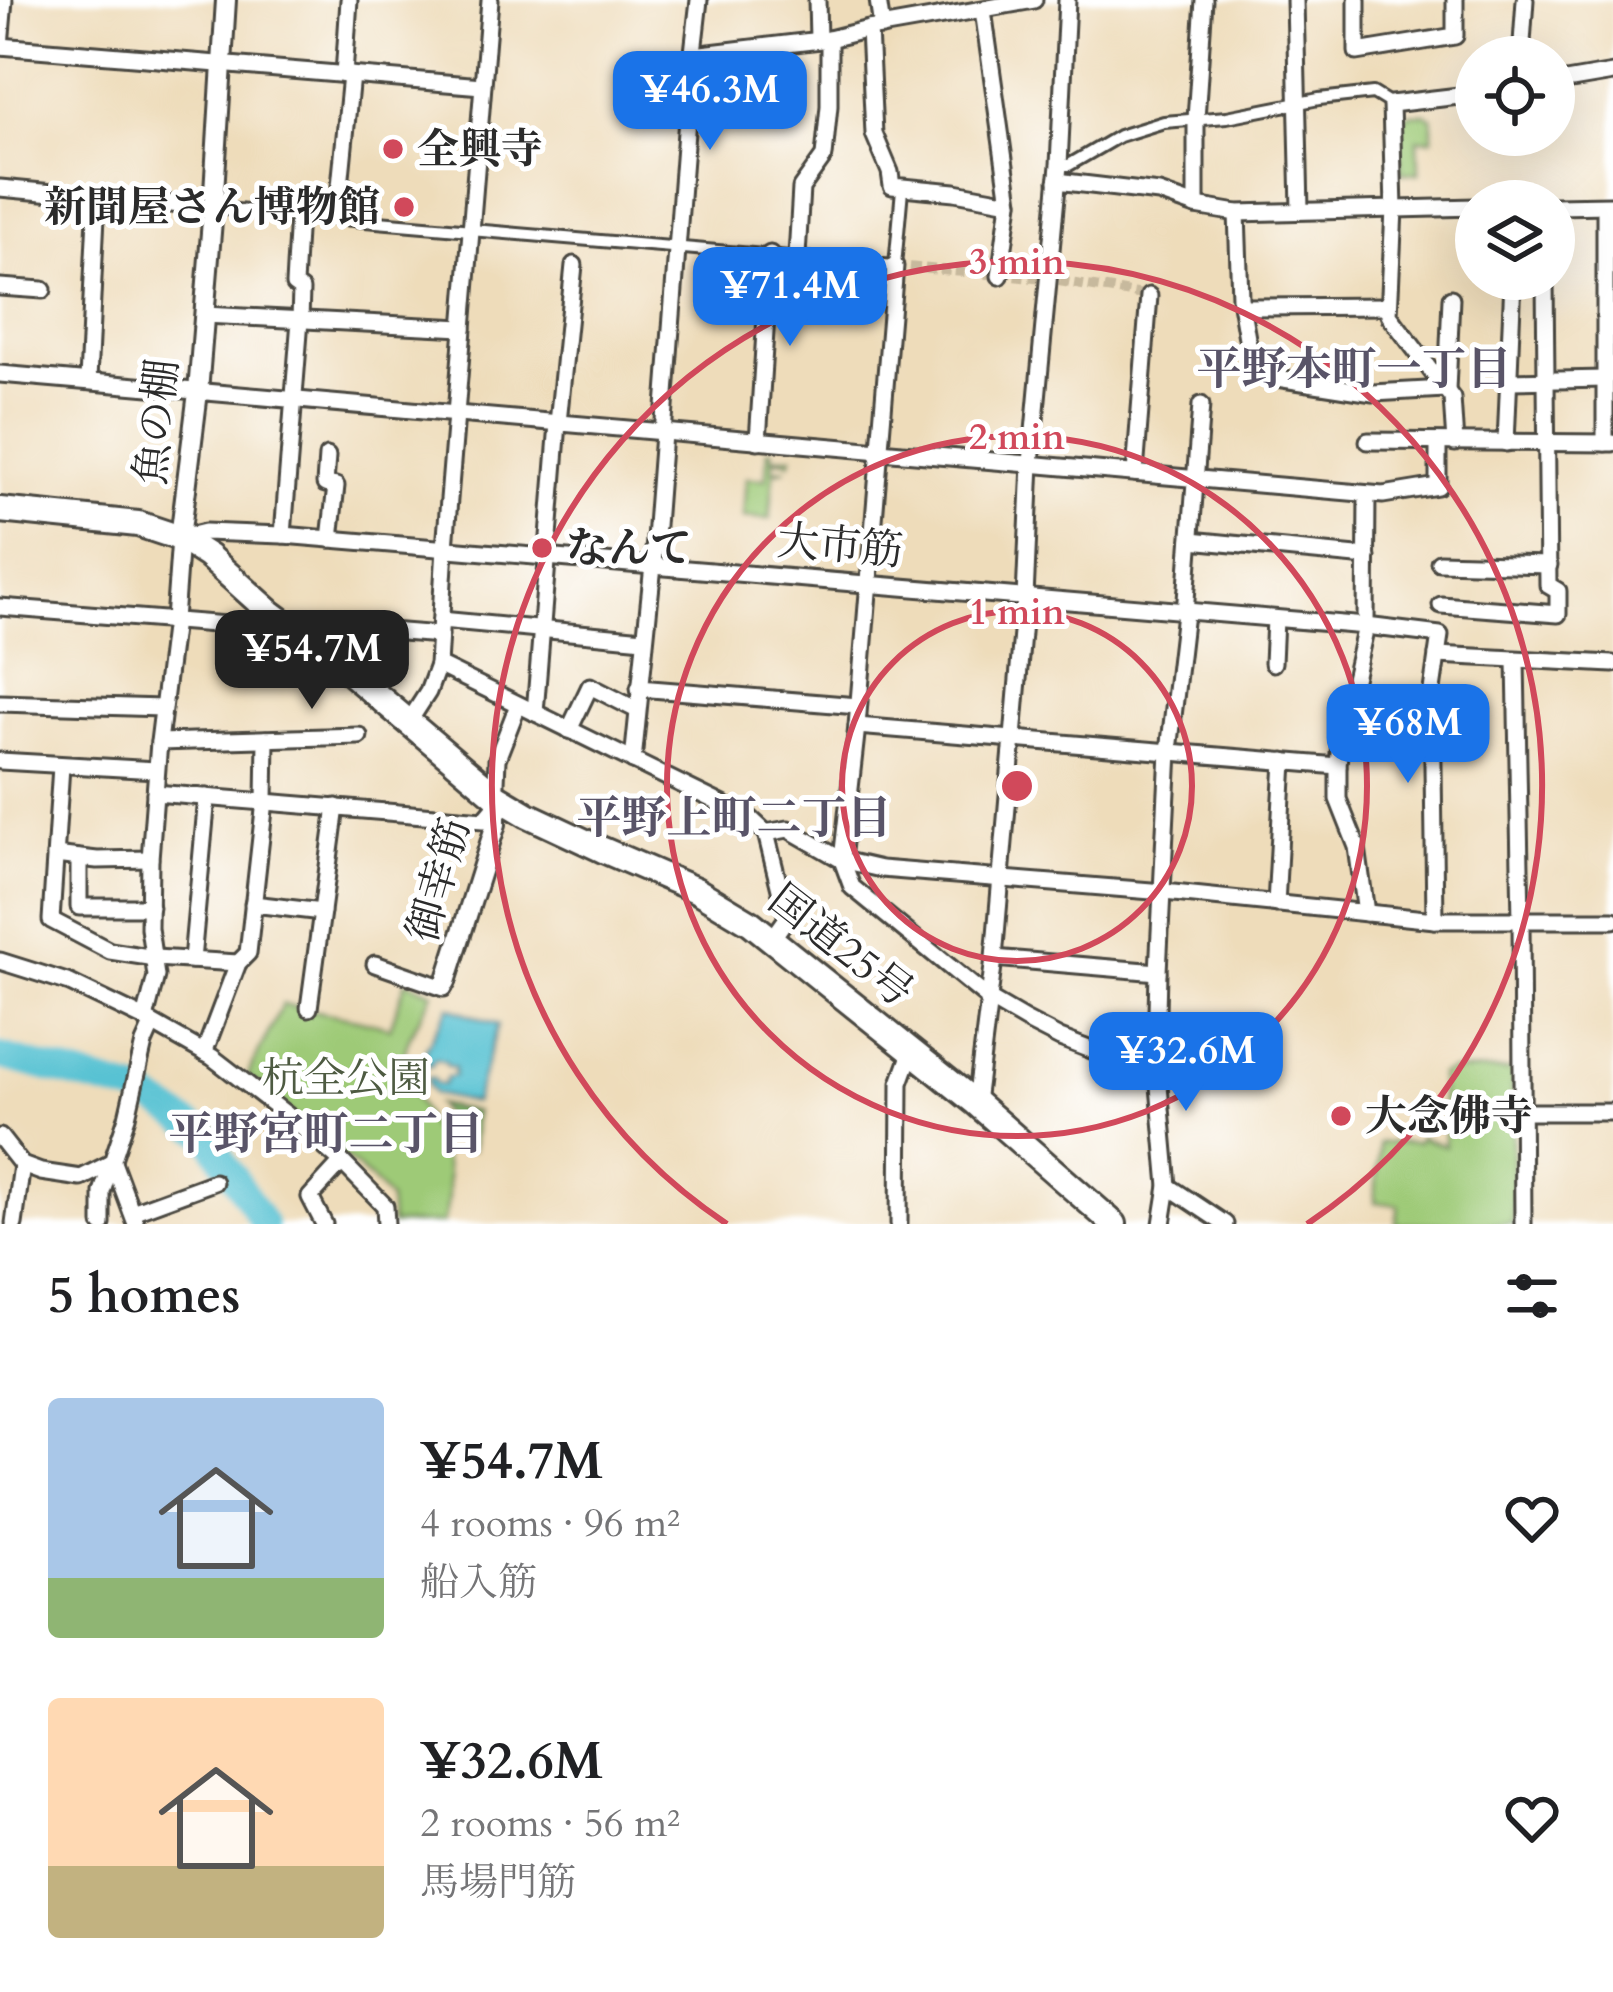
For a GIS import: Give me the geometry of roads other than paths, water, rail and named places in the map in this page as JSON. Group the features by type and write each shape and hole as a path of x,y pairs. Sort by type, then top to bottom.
{"highway":[{"name":"国道25号","path":"0,510 138,524 180,538 208,556 496,796 696,890 751,922 976,1103 1114,1224"}],"street":[{"path":"4,0 0,46 482,86"},
{"name":"魚の棚","path":"180,538 205,315 226,0"},
{"path":"338,217 350,0"},
{"path":"408,723 438,665 490,0"},
{"path":"632,761 653,565 699,0"},
{"path":"797,256 801,188 824,156 829,106 817,0"},
{"path":"878,0 874,134 892,186 1010,202"},
{"path":"693,55 823,39 1034,0"},
{"path":"976,1103 994,958 1025,598 1067,0"},
{"path":"1196,206 1204,0"},
{"path":"1295,0 1300,210"},
{"path":"1357,0 1357,52 1455,35 1455,0"},
{"path":"1523,36 1526,0"},
{"path":"982,10 1010,202 1000,276"},
{"path":"1575,79 1613,73"},
{"path":"1058,173 1119,136 1164,122 1227,118 1297,102 1373,94 1390,104 1455,96"},
{"path":"0,374 1367,494 1438,486 1452,398 1389,315 1394,209 1390,104"},
{"path":"1058,173 1238,213 1455,208"},
{"path":"0,188 895,266"},
{"path":"902,189 842,860 852,887 989,999 1060,1038 1099,1052 1156,1054"},
{"path":"88,380 97,196"},
{"path":"1368,441 1609,443 1605,379 1609,205 1575,206"},
{"path":"1238,213 1242,307 1257,375 1373,393 1446,391"},
{"path":"284,535 301,290 294,285 298,214"},
{"path":"758,441 770,254"},
{"path":"535,713 574,265"},
{"path":"0,287 43,290"},
{"path":"1136,472 1149,296"},
{"path":"1446,391 1451,298"},
{"path":"1505,443 1512,300"},
{"path":"1441,605 1558,614 1558,591 1548,585 1545,300"},
{"path":"1242,307 1389,306"},
{"path":"205,315 463,328"},
{"path":"1508,381 1605,379"},
{"path":"1162,1224 1168,1186 1156,1054 1158,972 1169,751 1202,405"},
{"path":"327,456 325,484 336,486 330,539"},
{"path":"1366,913 1357,847 1338,799 1337,766 1366,626 1367,494"},
{"name":"大市筋","path":"180,538 205,532 284,535 1366,626 1440,635 1437,656"},
{"path":"102,1224 102,1192 127,1117 156,976 149,928 150,860 180,538"},
{"path":"1191,540 1367,557"},
{"path":"1439,562 1549,566"},
{"path":"0,607 252,627 270,612"},
{"path":"1273,663 1275,619"},
{"path":"352,628 541,629 644,640"},
{"path":"1435,920 1432,690 1437,656 1613,664"},
{"path":"1516,661 1523,1224"},
{"path":"438,665 750,818 766,833 787,918 772,940"},
{"path":"568,730 590,686 637,710"},
{"path":"639,688 858,706"},
{"path":"0,703 162,708"},
{"path":"155,793 484,820 493,812 497,759 518,705"},
{"path":"856,726 1337,766"},
{"path":"159,742 359,736"},
{"path":"204,1053 238,963 248,952 265,801 266,739"},
{"path":"0,761 156,770"},
{"path":"1276,904 1284,761"},
{"path":"61,766 51,920 110,951 238,963"},
{"name":"御幸筋","path":"445,985 496,824 496,796"},
{"path":"192,960 207,797"},
{"path":"309,1008 336,807"},
{"path":"766,833 788,829 842,860 881,869 1435,920 1613,920"},
{"path":"55,855 150,860"},
{"path":"80,858 79,907 149,907"},
{"path":"253,904 322,912"},
{"path":"994,958 1158,972"},
{"path":"0,961 70,983 204,1053 342,1162 385,1206 386,1224"},
{"path":"376,964 445,985"},
{"path":"898,1224 900,1083 912,1050"},
{"path":"1522,1112 1613,1112"},
{"path":"1,1140 22,1165 41,1172 81,1178 113,1162"},
{"path":"113,1162 134,1218 214,1182"},
{"path":"324,1224 310,1197 342,1162"},
{"path":"14,1224 22,1165"},
{"path":"1168,1186 1225,1224"}],"water":[{"path":"449,1007 498,1025 474,1103 434,1094 428,1085 428,1078 443,1085 447,1077 454,1076 454,1067 446,1062 435,1059 427,1066 426,1048"}],"waterway":[{"path":"0,1056 143,1094 207,1135 264,1224"}],"tunnel":[{"path":"895,266 1046,279 1149,296"}],"place":[{"name":"全興寺","path":"393,149"},
{"name":"新聞屋さん博物館","path":"404,207"},
{"name":"なんて","path":"542,548"},
{"name":"大念佛寺","path":"1341,1116"}],"district":[{"name":"平野本町一丁目","path":"1354,369"},
{"name":"平野上町二丁目","path":"734,818"},
{"name":"平野宮町二丁目","path":"326,1134"}],"park label":[{"name":"杭全公園","path":"346,1078"}]}
